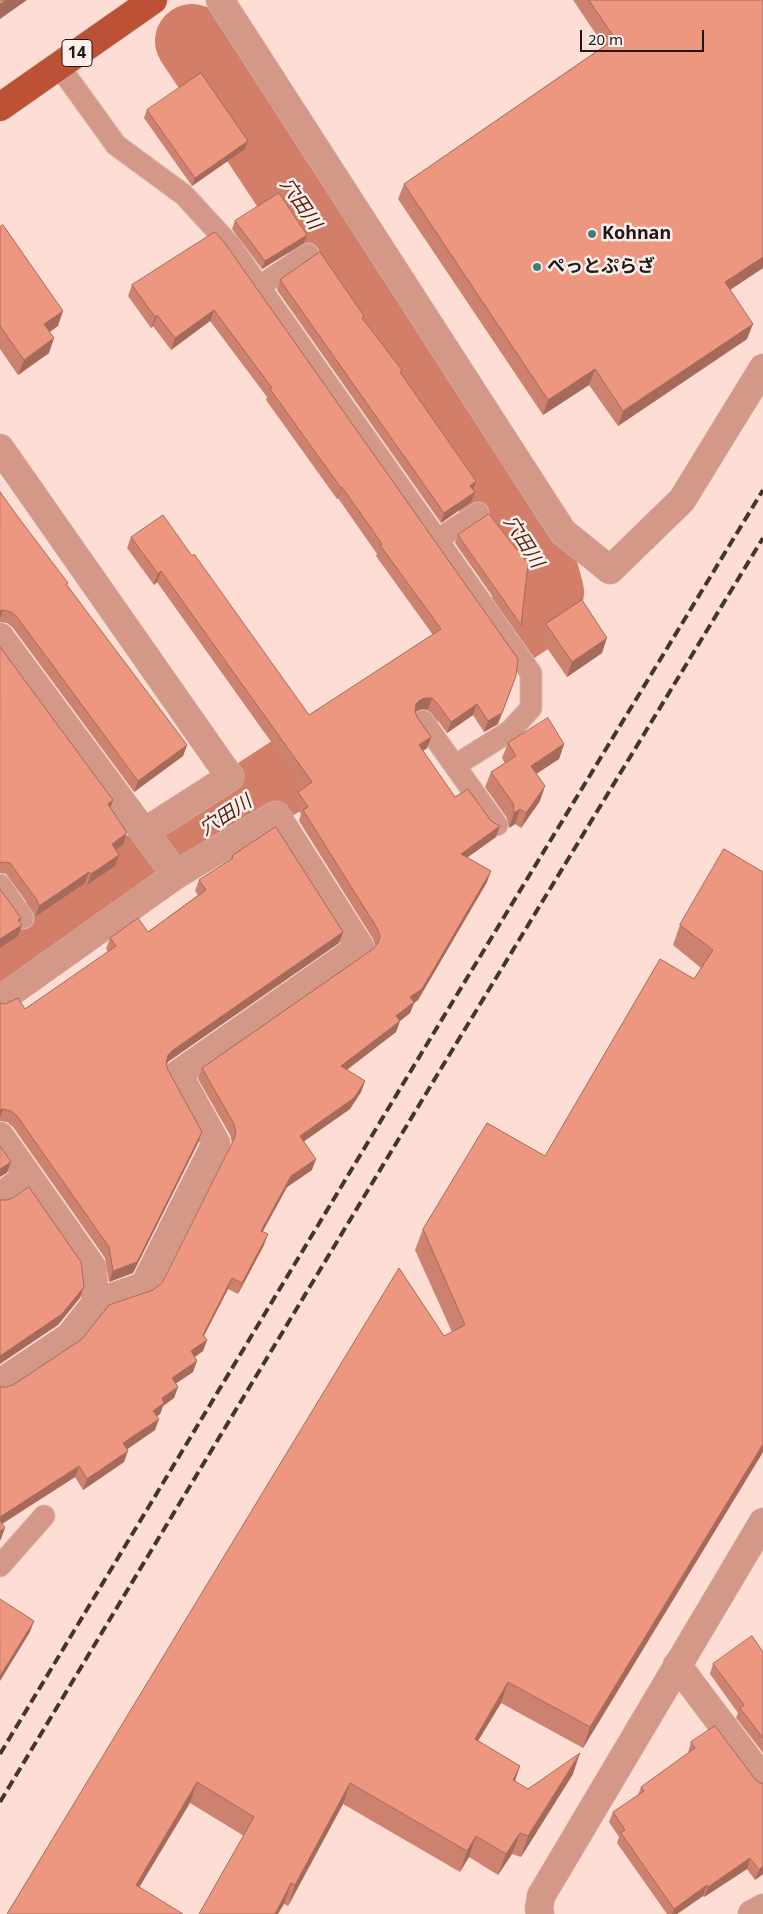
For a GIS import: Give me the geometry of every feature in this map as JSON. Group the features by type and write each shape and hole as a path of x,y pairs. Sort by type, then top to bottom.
{"main road":[{"name":"14","path":"0,106 154,0"}],"street":[{"path":"220,0 563,532 610,570 682,500 763,368"},
{"path":"0,448 230,777 150,840"},
{"path":"0,637 176,875"},
{"path":"0,1000 176,875 276,815 360,947 178,1074 216,1144 144,1286 96,1302 68,1337 0,1383"},
{"path":"0,1136 92,1267 96,1302"},
{"path":"0,1196 28,1177"},
{"path":"540,1914 541,1896 763,1522"},
{"path":"677,1664 763,1779"},
{"path":"752,1914 763,1908"}],"lane":[{"path":"59,66 116,145 184,195 230,245 531,673 531,708 510,731 456,765"},
{"path":"260,286 308,254"},
{"path":"437,540 478,513"},
{"path":"423,721 497,825"},
{"path":"0,886 23,918"},
{"path":"0,1566 44,1516"}],"building":[{"name":"Kohnan","path":"589,0 763,0 763,257 725,282 753,324 623,411 595,369 548,400 404,184 615,39"},
{"path":"201,73 248,141 195,178 147,110"},
{"path":"279,193 307,235 265,261 235,221"},
{"path":"3,225 63,311 44,324 54,338 24,360 0,326 0,227"},
{"path":"215,232 224,242 518,659 516,676 502,713 488,721 477,704 451,722 432,698 420,700 416,704 415,711 431,737 419,745 455,797 468,789 491,821 500,826 461,854 491,871 422,989 410,997 414,1002 396,1016 400,1021 341,1066 365,1081 354,1098 300,1136 316,1159 291,1176 261,1231 268,1234 242,1283 232,1278 203,1335 207,1340 191,1351 197,1361 172,1378 178,1387 162,1398 164,1403 153,1411 159,1419 123,1443 128,1451 87,1479 79,1466 0,1517 0,1387 13,1385 82,1339 109,1305 153,1290 162,1283 234,1139 236,1132 234,1124 202,1068 373,949 378,943 380,936 377,928 303,810 308,807 298,792 312,782 161,571 158,574 131,537 163,515 192,556 194,554 309,715 441,629 380,545 382,544 342,487 270,389 272,388 214,310 175,338 157,315 155,317 132,285"},
{"path":"320,252 364,316 362,318 402,370 400,372 476,481 470,486 475,492 444,513 280,280"},
{"path":"0,492 68,583 66,584 187,745 138,781 17,617 11,612 0,611"},
{"path":"489,514 528,564 521,625 458,535"},
{"path":"582,600 607,638 572,662 546,624"},
{"path":"0,647 113,800 108,804 127,833 112,844 119,855 91,874 89,872 39,906 37,900 10,863 0,863"},
{"path":"548,718 564,744 531,766 545,786 526,813 520,809 514,813 513,803 491,772 516,756 508,743"},
{"path":"276,827 343,932 168,1055 166,1063 168,1070 202,1132 137,1262 113,1271 109,1247 17,1116 11,1111 0,1110 0,1003 5,1004 18,998 25,1009 116,946 110,938 138,918 148,932 206,890 199,880"},
{"path":"724,849 763,872 763,1444 590,1727 508,1682 475,1739 520,1766 513,1780 528,1789 580,1753 528,1836 520,1833 506,1854 476,1836 467,1851 350,1783 295,1885 291,1883 275,1914 199,1914 254,1817 197,1782 136,1885 183,1914 7,1914 399,1268 444,1336 465,1325 423,1229 487,1123 545,1156 660,959 694,979 713,950 680,925"},
{"path":"0,889 21,918 18,920 22,925 0,939"},
{"path":"0,1146 11,1162 0,1169"},
{"path":"29,1187 81,1262 84,1287 62,1314 0,1356 0,1200 13,1198"},
{"path":"0,1520 5,1528 0,1531"},
{"path":"0,1599 34,1621 0,1676"},
{"path":"752,1636 763,1652 763,1738 740,1708 744,1705 713,1664"},
{"path":"715,1726 755,1779 763,1783 763,1866 759,1870 750,1858 708,1887 707,1885 674,1909 621,1833 625,1830 613,1812 644,1791 641,1787 695,1748 691,1742"}],"waterway":[{"name":"穴田川","path":"0,965 70,917 534,614 547,592 540,566 192,41"}],"railway":[{"path":"0,1754 763,490"},
{"path":"0,1802 763,538"}],"place":[{"name":"Kohnan","path":"592,234"},
{"name":"ぺっとぷらざ","path":"537,267"}]}
